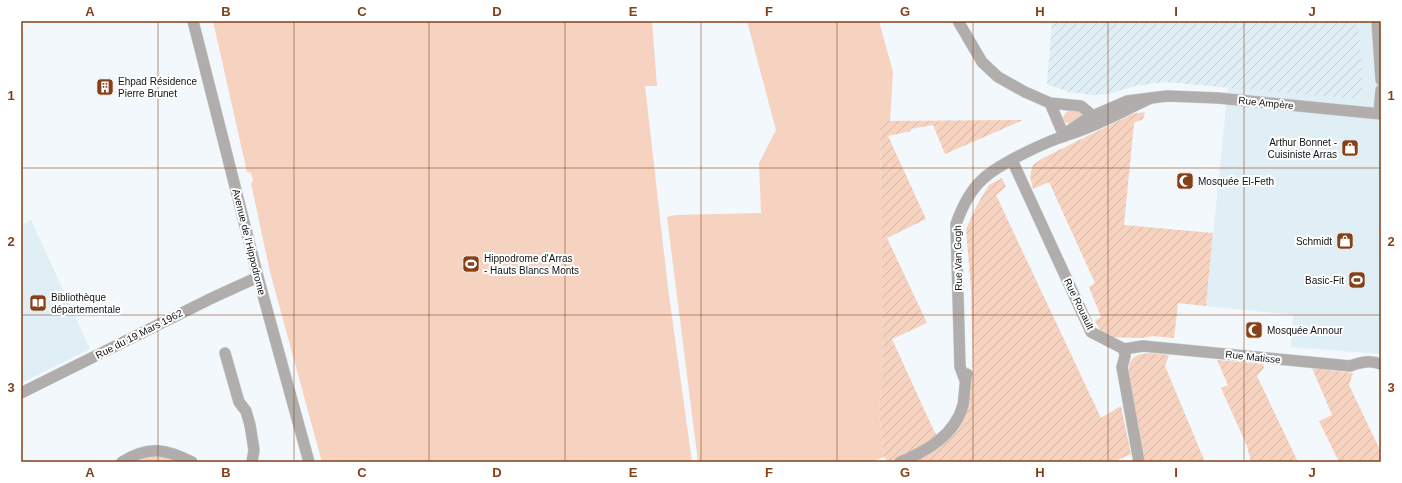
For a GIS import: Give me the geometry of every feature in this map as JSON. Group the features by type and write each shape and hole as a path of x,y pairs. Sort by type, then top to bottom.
{"street":[{"name":"Avenue de l'Hippodrome","path":"193,21 258,277 309,462"},
{"path":"958,21 982,62 998,77 1025,92 1050,103 1081,106 1092,116 1086,128"},
{"path":"1377,21 1381,80"},
{"path":"1380,114 1381,90"},
{"name":"Rue Ampère","path":"1064,136 1073,127 1092,116 1127,101 1176,95 1380,114"},
{"name":"Rue Ampère","path":"961,210 973,189 984,178 1012,160 1151,98"},
{"path":"1050,103 1064,136"},
{"name":"Rue Rouault","path":"1012,160 1091,332 1124,349"},
{"name":"Rue Van Gogh","path":"900,462 930,448 944,436 954,424 962,406 968,368 961,210"},
{"name":"Rue du 19 Mars 1962","path":"21,393 212,298 258,277"},
{"name":"Rue Matisse","path":"1124,349 1143,346 1350,366 1362,362 1374,361 1381,364"},
{"path":"1124,349 1125,356 1122,367 1139,462"},
{"path":"225,353 239,402 246,411 250,425 254,450 252,462"},
{"path":"122,462 132,456 156,450 168,451 192,462"}],"shaded area":[{"name":"Hippodrome d'Arras - Hauts Blancs Monts","path":"213,21 652,21 657,86 645,86 668,288 692,462 322,462 270,272 251,183 253,181 251,173 247,172"},
{"path":"747,21 879,21 893,72 890,121 880,121 883,372 879,413 884,457 870,462 698,462 667,217 675,215 761,213 759,163 776,130"},
{"path":"1052,21 1358,21 1362,91 1355,99 1165,82 1135,86 1108,94 1092,95 1069,92 1047,84"},
{"path":"1358,21 1381,21 1381,354 1291,347 1293,315 1206,306 1228,87 1355,99 1362,91"},
{"path":"1073,109 1080,109 1085,116 1072,123 1066,123 1062,119 1066,112"},
{"path":"1145,112 1143,119 1134,123 1124,225 1213,233 1206,306 1178,303 1174,338 1152,336 1142,338 1104,337 1095,321 1101,317 1089,287 1095,283 1049,182 1033,189 1030,176 1033,165 1043,158 1132,114"},
{"path":"1023,120 945,154 933,125 910,129 911,131 888,136 926,219 887,238 927,323 892,339 934,431 940,439 954,424 965,380 973,378 971,289 966,229 977,205 989,185 1002,178 1006,187 996,195 1101,418 1121,406 1131,454 1113,462 889,462 884,457 879,413 883,372 880,121"},
{"path":"31,220 90,349 21,383 21,226"},
{"path":"1151,353 1169,355 1165,366 1205,462 1144,462 1128,374 1131,360 1141,354"},
{"path":"1217,360 1263,364 1264,368 1257,376 1298,462 1251,462 1247,446 1221,388 1228,385"},
{"path":"1312,368 1353,373 1349,385 1381,452 1381,462 1339,462 1319,421 1332,415"},
{"path":"146,451 192,462 122,462"}],"place":[{"name":"Ehpad Résidence Pierre Brunet","path":"105,87"},
{"name":"Arthur Bonnet - Cuisiniste Arras","path":"1350,148"},
{"name":"Mosquée El-Feth","path":"1185,181"},
{"name":"Schmidt","path":"1345,241"},
{"name":"Hippodrome d'Arras - Hauts Blancs Monts","path":"471,264"},
{"name":"Basic-Fit","path":"1357,280"},
{"name":"Bibliothèque départementale","path":"38,303"},
{"name":"Mosquée Annour","path":"1254,330"}]}
